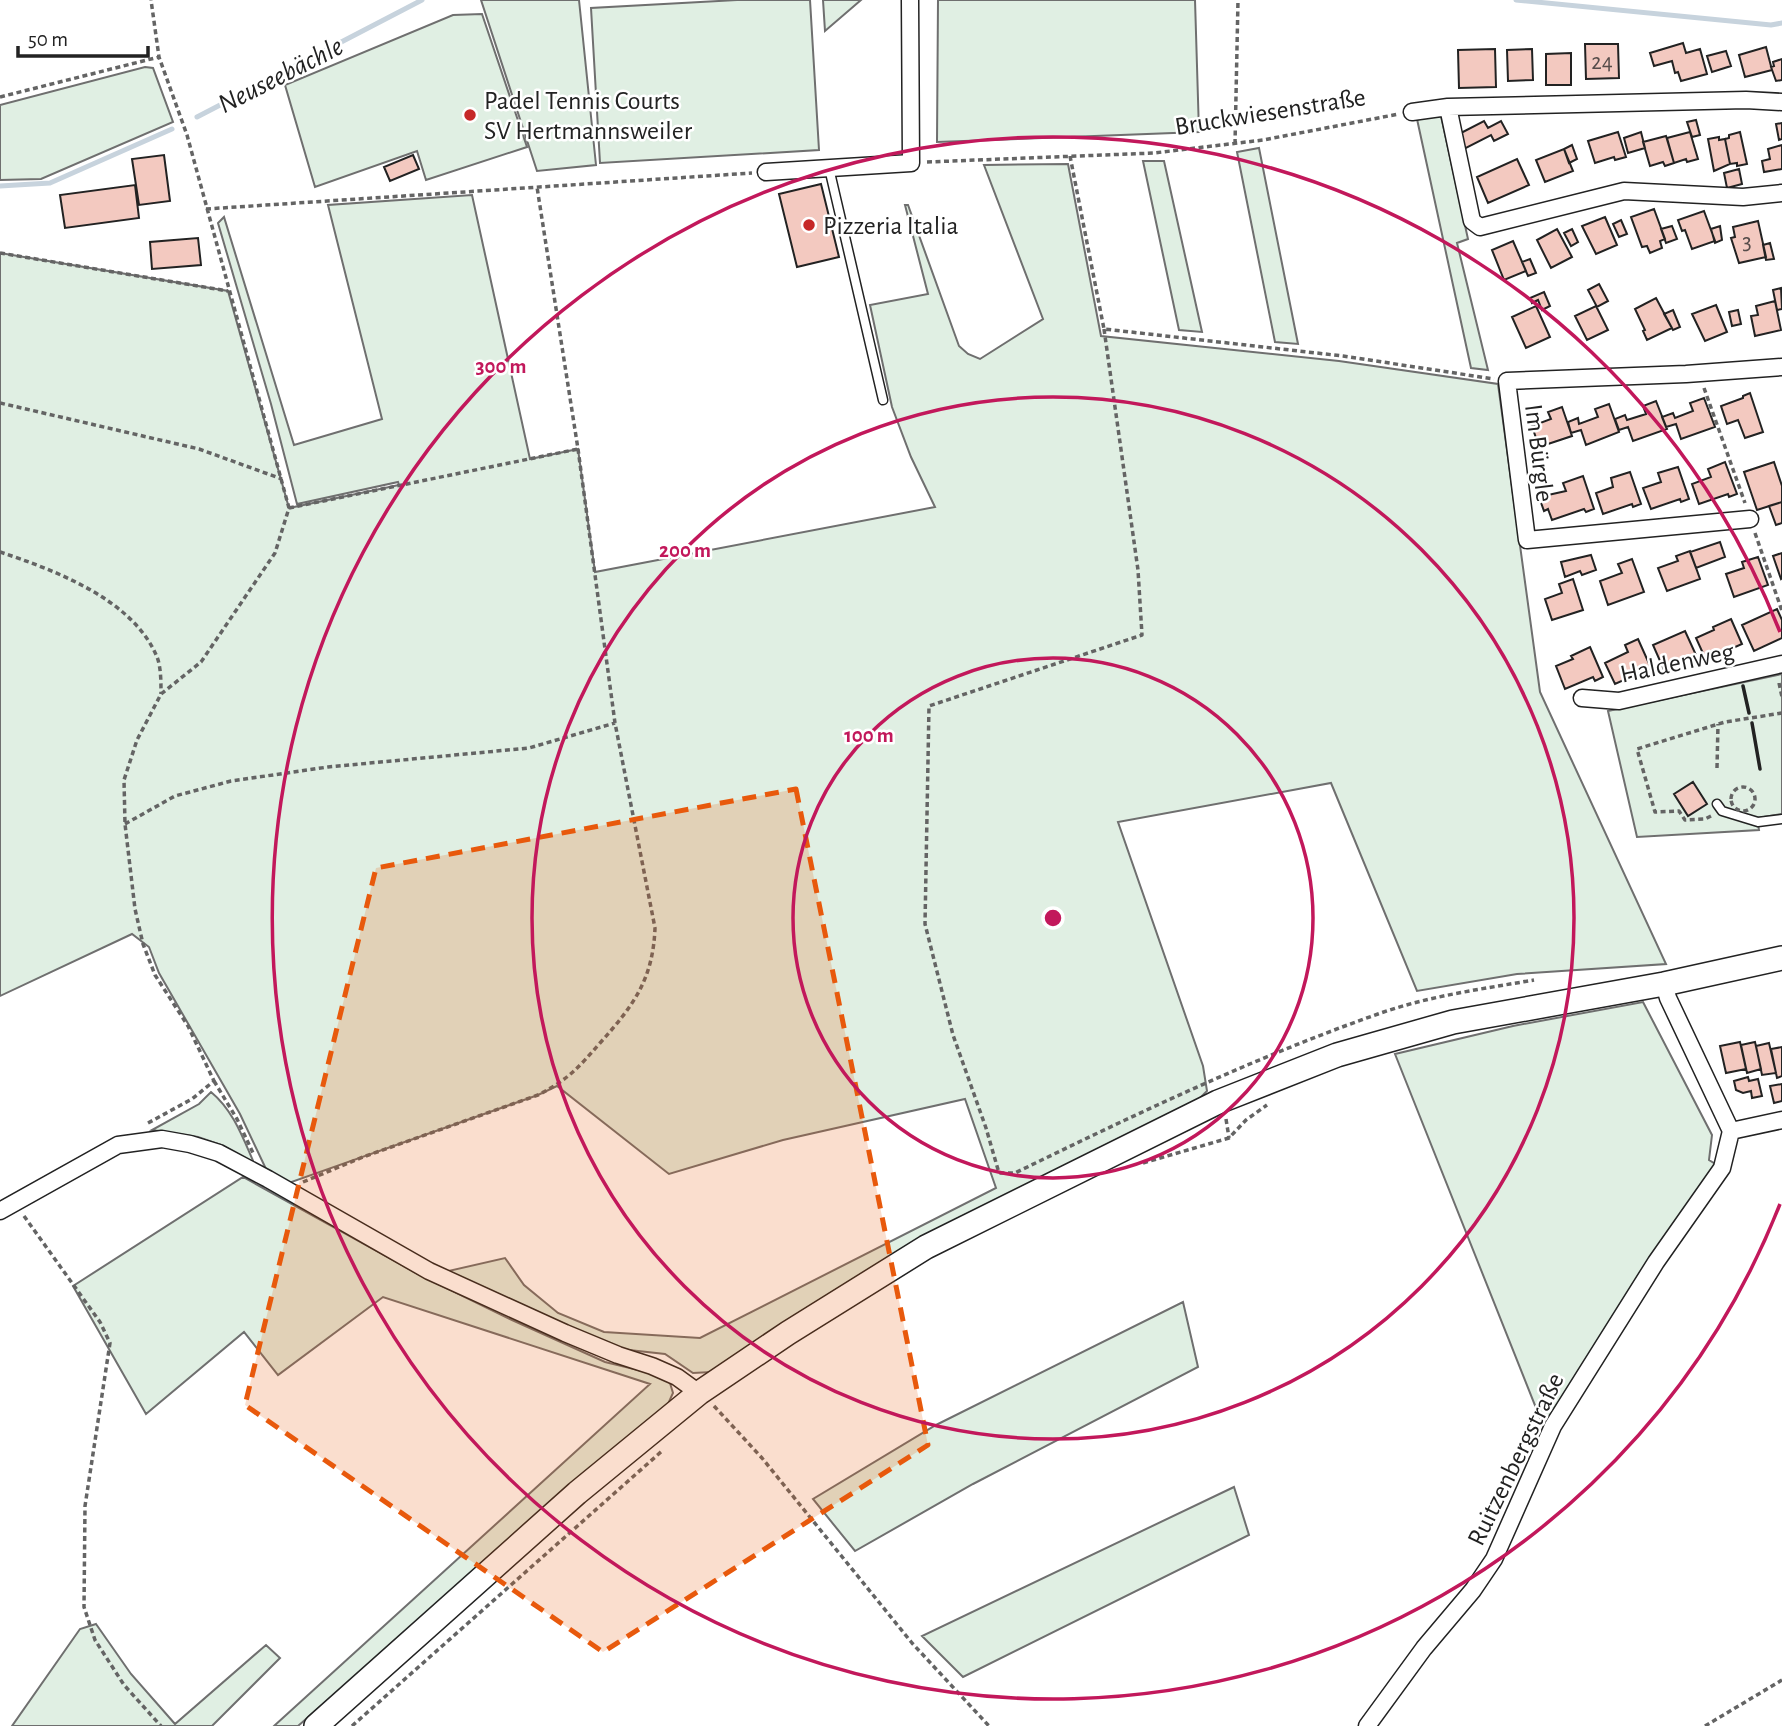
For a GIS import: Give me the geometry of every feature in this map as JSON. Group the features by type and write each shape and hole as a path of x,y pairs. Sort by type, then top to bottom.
{"street":[{"path":"766,172 911,163 910,0"},
{"path":"1412,112 1448,107 1732,100 1782,102"},
{"path":"1448,107 1472,221 1480,227 1624,191 1743,197 1782,193"},
{"name":"Im Bürgle","path":"1750,519 1527,540 1507,381 1686,374 1782,367"},
{"name":"Haldenweg","path":"1582,698 1619,701 1782,664"},
{"path":"316,1726 566,1502 699,1393 788,1333 926,1247 1219,1102 1337,1055 1408,1034 1515,1010 1664,985 1782,958"},
{"path":"1664,985 1731,1130 1782,1120"},
{"name":"Ruitzenbergstraße","path":"1367,1726 1424,1648 1474,1590 1494,1559 1553,1426 1656,1262 1722,1168 1731,1130"},
{"path":"0,1212 118,1144 162,1139 219,1153 440,1276 618,1356 677,1377 699,1393"}],"lane":[{"path":"829,168 883,400"},
{"path":"1720,808 1758,822 1782,819"}],"path":[{"path":"150,0 159,57 187,135 289,508 275,553 201,662 162,694 136,740 124,780 125,824 135,909 155,975 188,1026 214,1081 268,1179"},
{"path":"1235,144 1238,0"},
{"path":"0,97 159,57"},
{"name":"Bruckwiesenstraße","path":"911,163 1154,153 1235,144 1412,112"},
{"path":"1070,156 1104,329 1138,570 1142,635 929,706 925,924 953,1035 999,1173 1015,1173 1161,1102 1379,1013 1534,979"},
{"path":"206,209 766,172"},
{"path":"290,1192 322,1172 557,1086 575,1072 628,1013 644,982 654,953 655,928 615,723 578,449 537,187"},
{"path":"0,253 228,290"},
{"path":"1104,329 1343,356 1507,381"},
{"path":"1706,394 1742,493"},
{"path":"0,403 199,449 282,479"},
{"path":"289,508 578,449"},
{"path":"1750,519 1782,611"},
{"path":"0,552 71,579 121,612 143,635 157,657 162,694"},
{"path":"1779,683 1782,697"},
{"path":"1720,808 1705,819 1685,820 1679,811 1655,812 1637,749 1718,724 1782,713"},
{"path":"125,824 175,796 231,781 328,767 529,748 615,723"},
{"path":"1717,768 1718,724"},
{"path":"1745,787 1752,791 1756,798 1753,806 1742,811 1735,808 1731,798 1734,790 1745,787"},
{"path":"148,1123 192,1099 214,1081"},
{"path":"1143,1163 1229,1138 1246,1120 1275,1099"},
{"path":"15,1203 100,1322 110,1343 85,1506 84,1607 95,1640 124,1685 162,1726"},
{"path":"699,1393 762,1458 912,1643 989,1726"},
{"path":"352,1726 664,1450"},
{"path":"1705,1726 1782,1680"}],"highlighted area":[{"path":"796,789 928,1445 603,1652 245,1405 376,868"}],"green space":[{"path":"481,0 579,0 596,165 537,171"},
{"path":"737,0 810,0 819,150 600,163 591,8"},
{"path":"823,0 861,0 825,31"},
{"path":"938,0 1195,0 1199,132 937,142"},
{"path":"482,14 527,147 426,180 417,151 315,187 285,85 453,15"},
{"path":"145,67 153,68 173,122 41,179 0,180 0,105"},
{"path":"1441,116 1468,239 1457,243 1488,370 1471,368 1417,119"},
{"path":"1259,148 1298,344 1275,342 1237,152"},
{"path":"1143,161 1164,161 1202,332 1179,330"},
{"path":"1068,164 1101,336 1339,361 1498,384 1540,692 1666,964 1517,974 1417,991 1331,783 1118,822 1203,1066 1207,1091 1188,1110 1005,1197 835,1290 712,1372 693,1373 665,1354 611,1348 444,1272 505,1258 524,1285 558,1313 604,1332 700,1338 996,1188 965,1099 783,1140 669,1174 557,1086 286,1184 266,1169 240,1114 159,973 149,947 132,934 0,996 0,253 228,291 289,508 399,485 398,482 297,504 218,223 224,217 294,445 382,419 328,205 472,195 530,459 578,449 595,572 935,507 911,457 892,407 870,305 928,294 905,205 908,205 959,346 980,359 1043,319 984,165"},
{"path":"1782,674 1782,814 1757,818 1759,830 1637,837 1608,711"},
{"path":"1643,1002 1712,1135 1709,1160 1722,1168 1548,1438 1395,1054 1513,1026"},
{"path":"211,1092 231,1116 254,1163 221,1145 198,1137 152,1130 199,1104"},
{"path":"243,1177 420,1275 512,1320 605,1362 659,1375 670,1383 673,1393 668,1404 298,1726 274,1726 650,1384 383,1297 278,1375 244,1332 146,1414 73,1286"},
{"path":"1183,1302 1198,1367 973,1484 855,1551 813,1499 936,1425"},
{"path":"1234,1487 1249,1535 963,1677 922,1636"},
{"path":"96,1624 131,1674 175,1724 266,1645 280,1658 212,1726 12,1726 80,1629"}],"building":[{"path":"1683,43 1686,53 1700,49 1707,74 1681,81 1678,72 1675,73 1672,61 1654,66 1650,53"},
{"path":"1585,44 1618,44 1619,78 1586,79"},
{"path":"1766,47 1772,70 1745,77 1739,55"},
{"path":"1495,49 1496,87 1459,88 1458,50"},
{"path":"1532,49 1533,80 1508,81 1507,50"},
{"path":"1726,51 1731,66 1712,72 1707,56"},
{"path":"1571,53 1571,85 1546,85 1546,54"},
{"path":"1782,59 1782,80 1776,81 1771,67 1774,66 1773,62"},
{"path":"1696,120 1700,135 1692,137 1687,122"},
{"path":"1484,121 1488,128 1501,121 1508,134 1494,141 1491,135 1464,149 1457,135"},
{"path":"1782,123 1782,139 1779,140 1776,124"},
{"path":"1618,132 1626,157 1615,160 1614,157 1595,163 1588,141"},
{"path":"1641,132 1645,148 1628,153 1624,138"},
{"path":"1690,132 1698,159 1674,163 1667,138"},
{"path":"1740,132 1747,164 1737,166 1737,163 1730,164 1725,139"},
{"path":"1666,136 1674,163 1665,166 1663,162 1650,166 1643,142"},
{"path":"1719,137 1719,140 1725,139 1730,164 1714,171 1708,139"},
{"path":"1572,145 1577,159 1569,163 1564,149"},
{"path":"1782,145 1782,169 1764,172 1762,161 1770,159 1768,149"},
{"path":"1564,149 1573,171 1545,182 1536,160"},
{"path":"164,155 170,201 139,205 132,159"},
{"path":"413,155 419,169 390,181 384,167"},
{"path":"1517,159 1529,185 1488,203 1477,177"},
{"path":"1739,169 1742,184 1727,188 1724,173"},
{"name":"Pizzeria Italia","path":"821,184 839,257 797,267 779,194"},
{"path":"135,185 139,218 65,228 60,195"},
{"path":"1654,209 1665,239 1660,241 1662,248 1650,253 1647,246 1642,247 1631,217"},
{"path":"1704,211 1715,241 1692,249 1678,220"},
{"path":"1605,217 1617,245 1596,254 1582,226"},
{"path":"1621,220 1627,234 1619,237 1613,224"},
{"path":"1758,221 1766,257 1739,263 1731,238 1735,237 1733,227"},
{"path":"1672,226 1677,239 1666,243 1661,229"},
{"path":"1720,226 1722,240 1715,243 1711,229"},
{"path":"1557,229 1572,257 1551,268 1537,240"},
{"path":"1572,229 1578,242 1571,246 1564,233"},
{"path":"198,238 201,265 152,269 150,242"},
{"path":"1513,241 1526,271 1504,280 1492,250"},
{"path":"1770,243 1774,259 1766,260 1763,245"},
{"path":"1530,259 1536,273 1528,276 1522,262"},
{"path":"1599,284 1608,301 1597,307 1588,290"},
{"path":"1781,288 1782,309 1777,310 1773,290"},
{"path":"1544,292 1550,306 1542,310 1538,300 1532,303 1530,298"},
{"path":"1656,298 1672,328 1647,340 1635,309"},
{"path":"1775,301 1781,330 1755,336 1751,316 1758,315 1756,306"},
{"path":"1716,305 1727,332 1705,341 1692,314"},
{"path":"1536,306 1550,337 1526,348 1512,317"},
{"path":"1596,306 1608,330 1587,340 1575,316"},
{"path":"1673,310 1680,327 1673,330 1664,314"},
{"path":"1738,310 1741,324 1732,326 1729,312"},
{"path":"1750,393 1763,432 1745,438 1738,420 1727,424 1721,406"},
{"path":"1704,398 1715,427 1681,439 1676,424 1666,427 1662,417 1673,413 1675,418 1693,411 1690,403"},
{"path":"1656,401 1667,429 1633,441 1628,427 1619,430 1615,419 1625,415 1627,420 1646,414 1643,406"},
{"path":"1609,404 1619,432 1586,445 1581,430 1571,433 1568,422 1578,418 1579,424 1598,417 1595,409"},
{"path":"1562,407 1572,436 1539,447 1532,426 1551,419 1548,412"},
{"path":"1725,462 1737,494 1729,497 1728,494 1699,504 1692,484 1711,477 1708,469"},
{"path":"1774,462 1782,486 1782,502 1757,510 1744,472"},
{"path":"1678,467 1689,499 1681,502 1680,499 1651,509 1643,488 1661,482 1658,473"},
{"path":"1630,472 1641,504 1633,507 1632,504 1603,514 1596,493 1613,487 1611,478"},
{"path":"1583,476 1594,509 1586,512 1584,509 1552,520 1548,509 1544,511 1539,497 1566,491 1563,483"},
{"path":"1782,502 1782,523 1776,525 1769,506"},
{"path":"1720,542 1725,557 1696,568 1690,552"},
{"path":"1690,551 1700,579 1667,591 1658,568 1678,561 1676,556"},
{"path":"1782,553 1782,578 1781,579 1773,556"},
{"path":"1591,555 1596,570 1582,575 1580,571 1565,577 1561,562"},
{"path":"1758,557 1768,585 1734,597 1726,574 1744,568 1742,562"},
{"path":"1632,559 1644,592 1608,605 1600,581 1622,573 1618,564"},
{"path":"1573,579 1583,610 1552,620 1545,599 1562,593 1559,584"},
{"path":"1777,609 1782,620 1782,638 1754,651 1742,625"},
{"path":"1731,619 1742,644 1706,660 1696,638"},
{"path":"1685,631 1696,655 1664,670 1653,645"},
{"path":"1638,639 1651,668 1615,684 1605,663 1628,652 1625,645"},
{"path":"1590,647 1603,677 1595,681 1593,677 1565,689 1556,666 1573,659 1571,656"},
{"path":"1693,782 1707,804 1688,816 1674,794"},
{"path":"1740,1042 1746,1069 1726,1073 1720,1046"},
{"path":"1755,1042 1761,1069 1747,1073 1741,1045"},
{"path":"1769,1043 1776,1073 1762,1075 1756,1046"},
{"path":"1782,1047 1782,1076 1777,1078 1771,1049"},
{"path":"1748,1077 1749,1081 1758,1079 1762,1096 1752,1098 1751,1091 1743,1093 1736,1090 1734,1081"},
{"path":"1782,1084 1782,1101 1774,1103 1770,1086"}],"waterway":[{"name":"Neuseebächle","path":"197,117 422,0"},
{"path":"1516,0 1771,25 1782,23"},
{"name":"Neuseebächle","path":"0,186 50,183 172,129"}],"wall":[{"path":"1743,686 1749,713"},
{"path":"1752,723 1760,769"}],"place":[{"name":"Padel Tennis Courts SV Hertmannsweiler","path":"470,115"},
{"name":"Pizzeria Italia","path":"809,225"}]}
